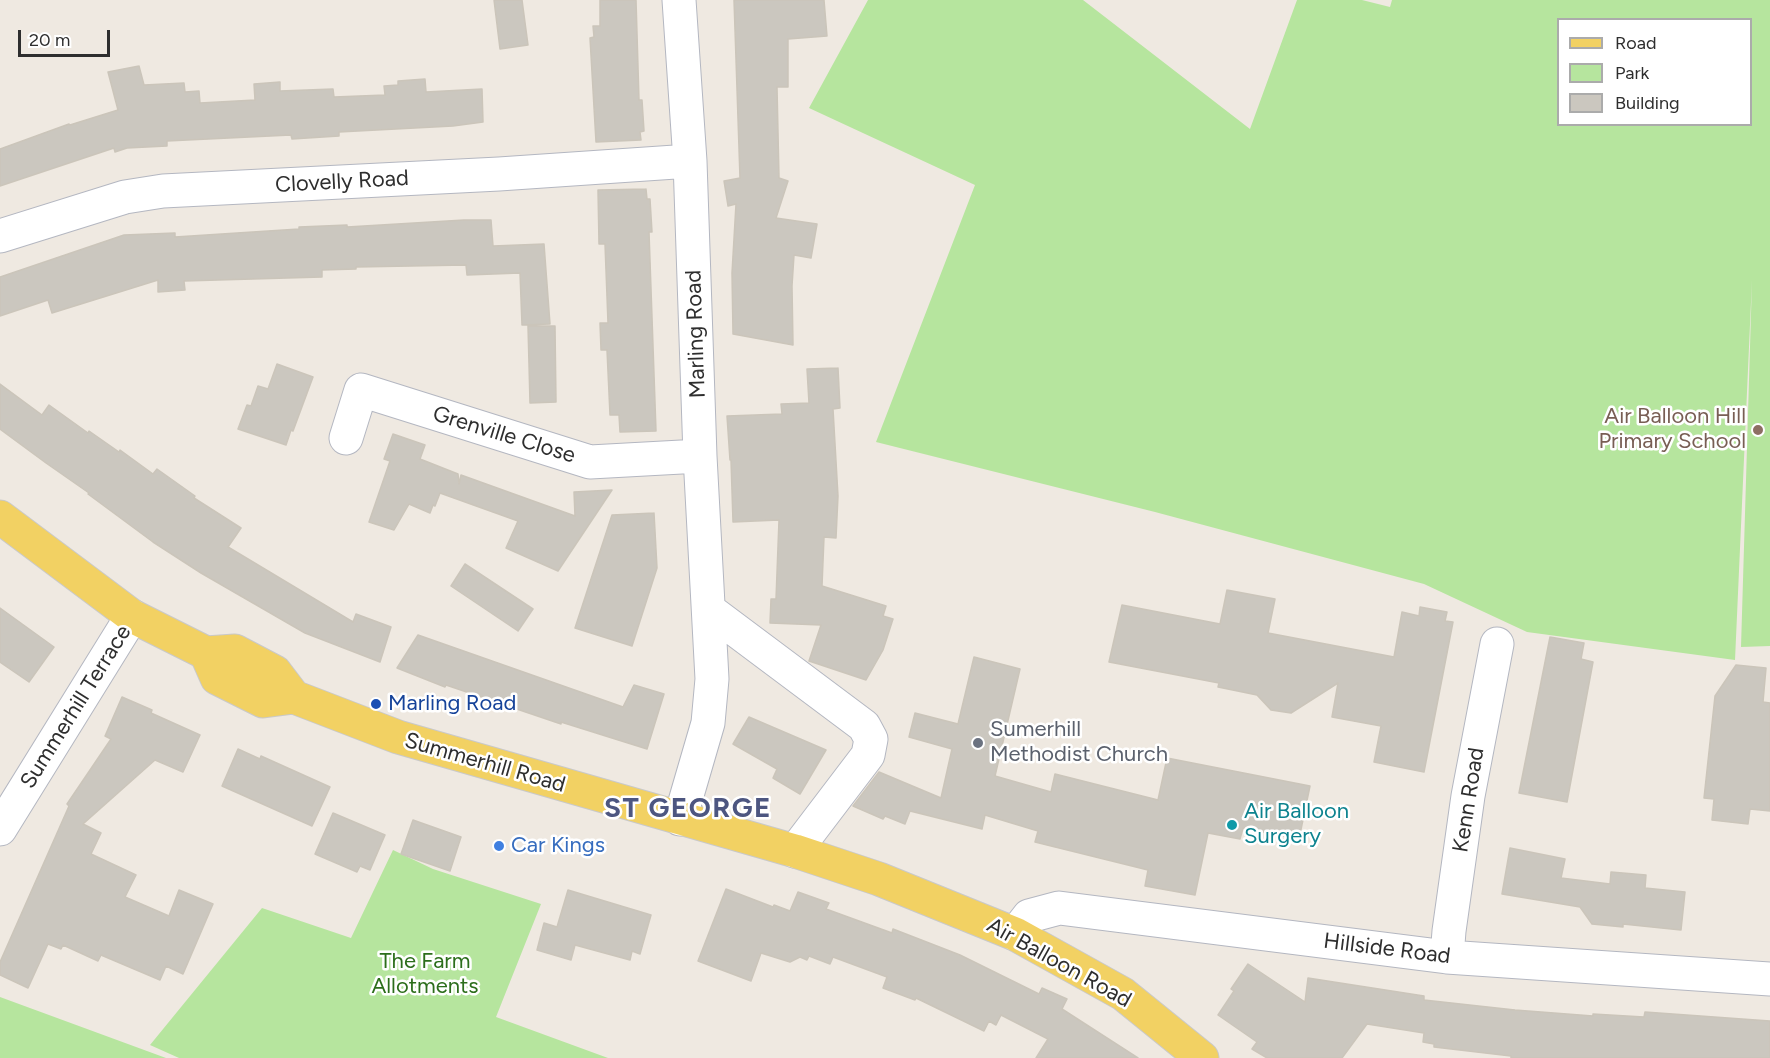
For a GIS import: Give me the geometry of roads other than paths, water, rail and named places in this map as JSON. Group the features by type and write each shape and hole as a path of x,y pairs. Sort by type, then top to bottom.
{"main road":[{"name":"Summerhill Road","path":"0,517 132,616 206,653 217,678 263,701 294,697 398,737 795,851 879,879"},
{"name":"Air Balloon Road","path":"879,879 1015,934 1123,994 1196,1056"}],"street":[{"name":"Marling Road","path":"679,0 690,161 700,456 709,610"},
{"name":"Clovelly Road","path":"0,236 125,197 163,191 499,174 690,161"},
{"name":"Grenville Close","path":"346,438 361,390 590,462 700,456"},
{"path":"680,819 708,723 712,679 709,610"},
{"path":"709,610 864,726 871,740 868,755 795,851"},
{"name":"Summerhill Terrace","path":"0,829 132,616"},
{"name":"Kenn Road","path":"1447,957 1468,796 1497,644"},
{"name":"Hillside Road","path":"1015,934 1029,916 1059,908 1447,957 1770,979"}],"place":[{"name":"Air Balloon Hill Primary School","path":"1758,430"},
{"name":"Marling Road","path":"376,704"},
{"name":"Sumerhill Methodist Church","path":"978,743"},
{"name":"Air Balloon Surgery","path":"1232,825"},
{"name":"Car Kings","path":"499,846"}],"district":[{"name":"ST GEORGE","path":"688,809"}],"park label":[{"name":"The Farm Allotments","path":"425,974"}]}
